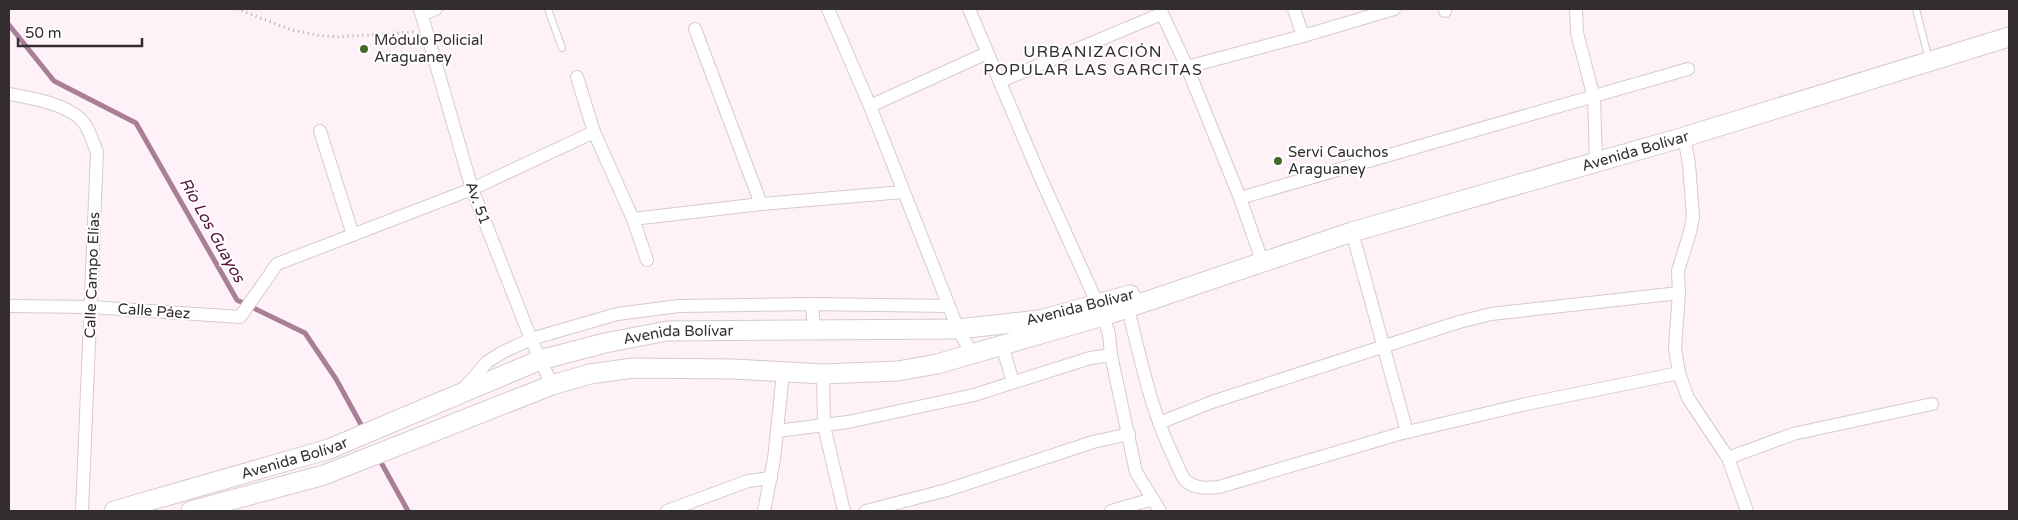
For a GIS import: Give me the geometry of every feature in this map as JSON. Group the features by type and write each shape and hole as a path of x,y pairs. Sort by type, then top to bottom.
{"main road":[{"name":"Avenida Bolívar","path":"191,511 324,475 552,384 590,374 632,368 734,369 823,374 898,371 937,364 1002,346 1099,310 1352,232 1684,137 2009,37"},
{"name":"Avenida Bolívar","path":"114,511 329,449 540,360 606,343 667,331 958,329 1040,320 1099,310"}],"street":[{"path":"421,11 436,9"},
{"path":"828,9 870,106 948,306 972,354"},
{"path":"969,9 1109,334 1111,355 1136,472 1160,511"},
{"path":"1294,9 1303,36"},
{"path":"1187,66 1303,36 1394,9"},
{"path":"1576,9 1577,33 1594,98 1596,162"},
{"name":"Av. 51","path":"421,11 472,189 531,339 552,384"},
{"path":"1001,81 1160,11 1187,66 1240,198 1262,261"},
{"path":"695,29 761,204"},
{"path":"870,106 987,52"},
{"path":"1240,198 1688,70"},
{"path":"576,77 594,132 633,218 647,260"},
{"name":"Calle Campo Elías","path":"9,94 28,97 70,111 86,125 97,152 82,511"},
{"path":"320,131 353,235 472,189 594,132"},
{"path":"1684,137 1689,164 1693,217 1678,271 1679,293 1675,348 1679,373 1688,398 1728,458 1747,511"},
{"path":"633,218 761,204 903,192"},
{"path":"1352,232 1407,432"},
{"name":"Calle Páez","path":"9,306 91,306 240,318 277,264 353,235"},
{"path":"1158,423 1212,402 1383,346 1491,314 1679,293"},
{"path":"1126,302 1158,423 1185,480 1192,485 1205,488 1219,487 1407,432 1526,404 1679,373"},
{"path":"456,397 487,362 531,339 617,314 679,306 812,304 948,306"},
{"path":"812,304 814,331"},
{"path":"1002,346 1013,382"},
{"path":"777,431 824,426 890,414 974,395 1090,358 1111,355"},
{"path":"764,511 772,478 783,372"},
{"path":"823,374 824,426 844,511"},
{"path":"1728,458 1793,434 1932,404"},
{"path":"866,511 948,490 1084,445 1129,434"},
{"path":"667,511 748,481 772,478"},
{"path":"1111,511 1153,499"}],"lane":[{"path":"548,9 562,48"},
{"path":"1916,9 1930,61"}],"path":[{"path":"237,9 292,30 324,36 410,33 427,30"}],"waterway":[{"name":"Río Los Guayos","path":"9,25 54,81 136,123 237,300 305,333 336,379 364,430"},
{"name":"Río Los Guayos","path":"378,457 408,511"}],"place":[{"name":"Módulo Policial Araguaney","path":"364,49"},
{"name":"Servi Cauchos Araguaney","path":"1278,161"}],"district":[{"name":"URBANIZACIÓN POPULAR LAS GARCITAS","path":"1093,61"}]}
